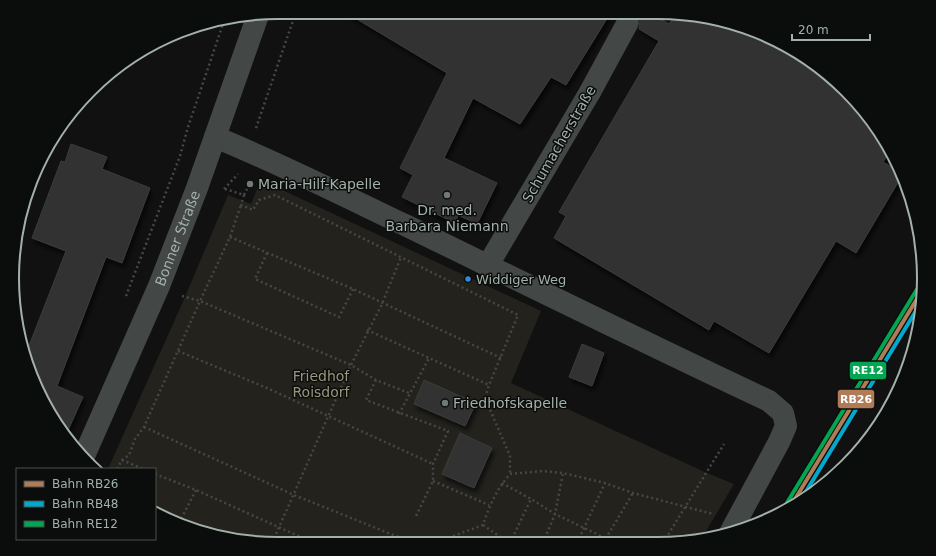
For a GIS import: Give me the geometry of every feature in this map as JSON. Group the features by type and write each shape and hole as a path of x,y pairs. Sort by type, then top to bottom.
{"street":[{"name":"Bonner Straße","path":"86,452 159,286 197,188 256,20"},
{"name":"Schumacherstraße","path":"488,265 590,92 628,22"},
{"path":"215,137 248,151 488,265 654,347 769,401 783,413 786,426 735,525"}],"path":[{"path":"248,151 294,19"},
{"path":"171,178 180,156 223,25"},
{"path":"224,189 244,196"},
{"path":"118,468 122,460 128,455 135,439 144,427 230,237 247,189"},
{"path":"241,205 253,210 259,200 275,194 518,316 485,398 510,456 510,474 502,483 490,505 483,525"},
{"path":"230,237 352,289 501,358"},
{"path":"267,253 255,279 339,317 352,289"},
{"path":"275,537 367,330 382,304 401,257"},
{"path":"159,286 185,297 200,301 351,365 376,380 409,393"},
{"path":"367,330 489,385"},
{"path":"178,351 267,388 433,464"},
{"path":"399,414 429,358"},
{"path":"376,380 366,400 399,414 448,431 433,464 433,481 416,516"},
{"path":"144,427 294,495 397,537"},
{"path":"667,536 724,444"},
{"path":"122,460 141,468"},
{"path":"510,474 543,471 563,473 605,483 717,515 731,526"},
{"path":"545,537 555,514 563,473"},
{"path":"156,474 196,490 300,537"},
{"path":"433,481 490,505"},
{"path":"502,483 555,514 603,537"},
{"path":"580,537 605,483"},
{"path":"183,519 196,490"},
{"path":"606,537 633,492"},
{"path":"513,537 531,499"},
{"path":"483,525 501,537"},
{"path":"451,537 483,525"}],"green space":[{"name":"Friedhof Roisdorf","path":"261,180 541,311 511,383 734,484 705,533 658,537 278,537 244,535 211,528 179,517 156,506 156,468 108,468 185,297 228,195 251,204"}],"building":[{"path":"357,19 607,19 566,85 551,77 520,124 473,98 444,158 497,183 477,224 458,215 455,223 402,197 413,175 400,168 447,73"},
{"path":"640,19 658,19 669,24 672,20 709,24 757,39 788,54 829,83 853,107 873,134 886,157 883,162 892,167 897,179 898,182 856,253 836,241 769,353 714,321 709,330 554,238 566,216 559,212 659,41 639,29"},
{"path":"71,144 107,157 102,169 150,188 122,263 106,257 57,386 83,397 68,430 46,393 29,347 66,251 32,238 61,161 65,162"},
{"path":"582,344 604,353 592,386 569,377"},
{"name":"Friedhofskapelle","path":"424,380 476,403 465,426 414,404"},
{"path":"460,433 492,448 474,488 442,474"}],"rail line":[{"name":"RE12","path":"787,502 916,290"},
{"name":"RB26","path":"797,496 916,301"},
{"name":"RB48","path":"807,489 915,313"}],"place":[{"name":"Maria-Hilf-Kapelle","path":"250,184"},
{"name":"Dr. med. Barbara Niemann","path":"447,195"},
{"name":"Widdiger Weg","path":"468,279"},
{"name":"Friedhofskapelle","path":"445,403"}]}
